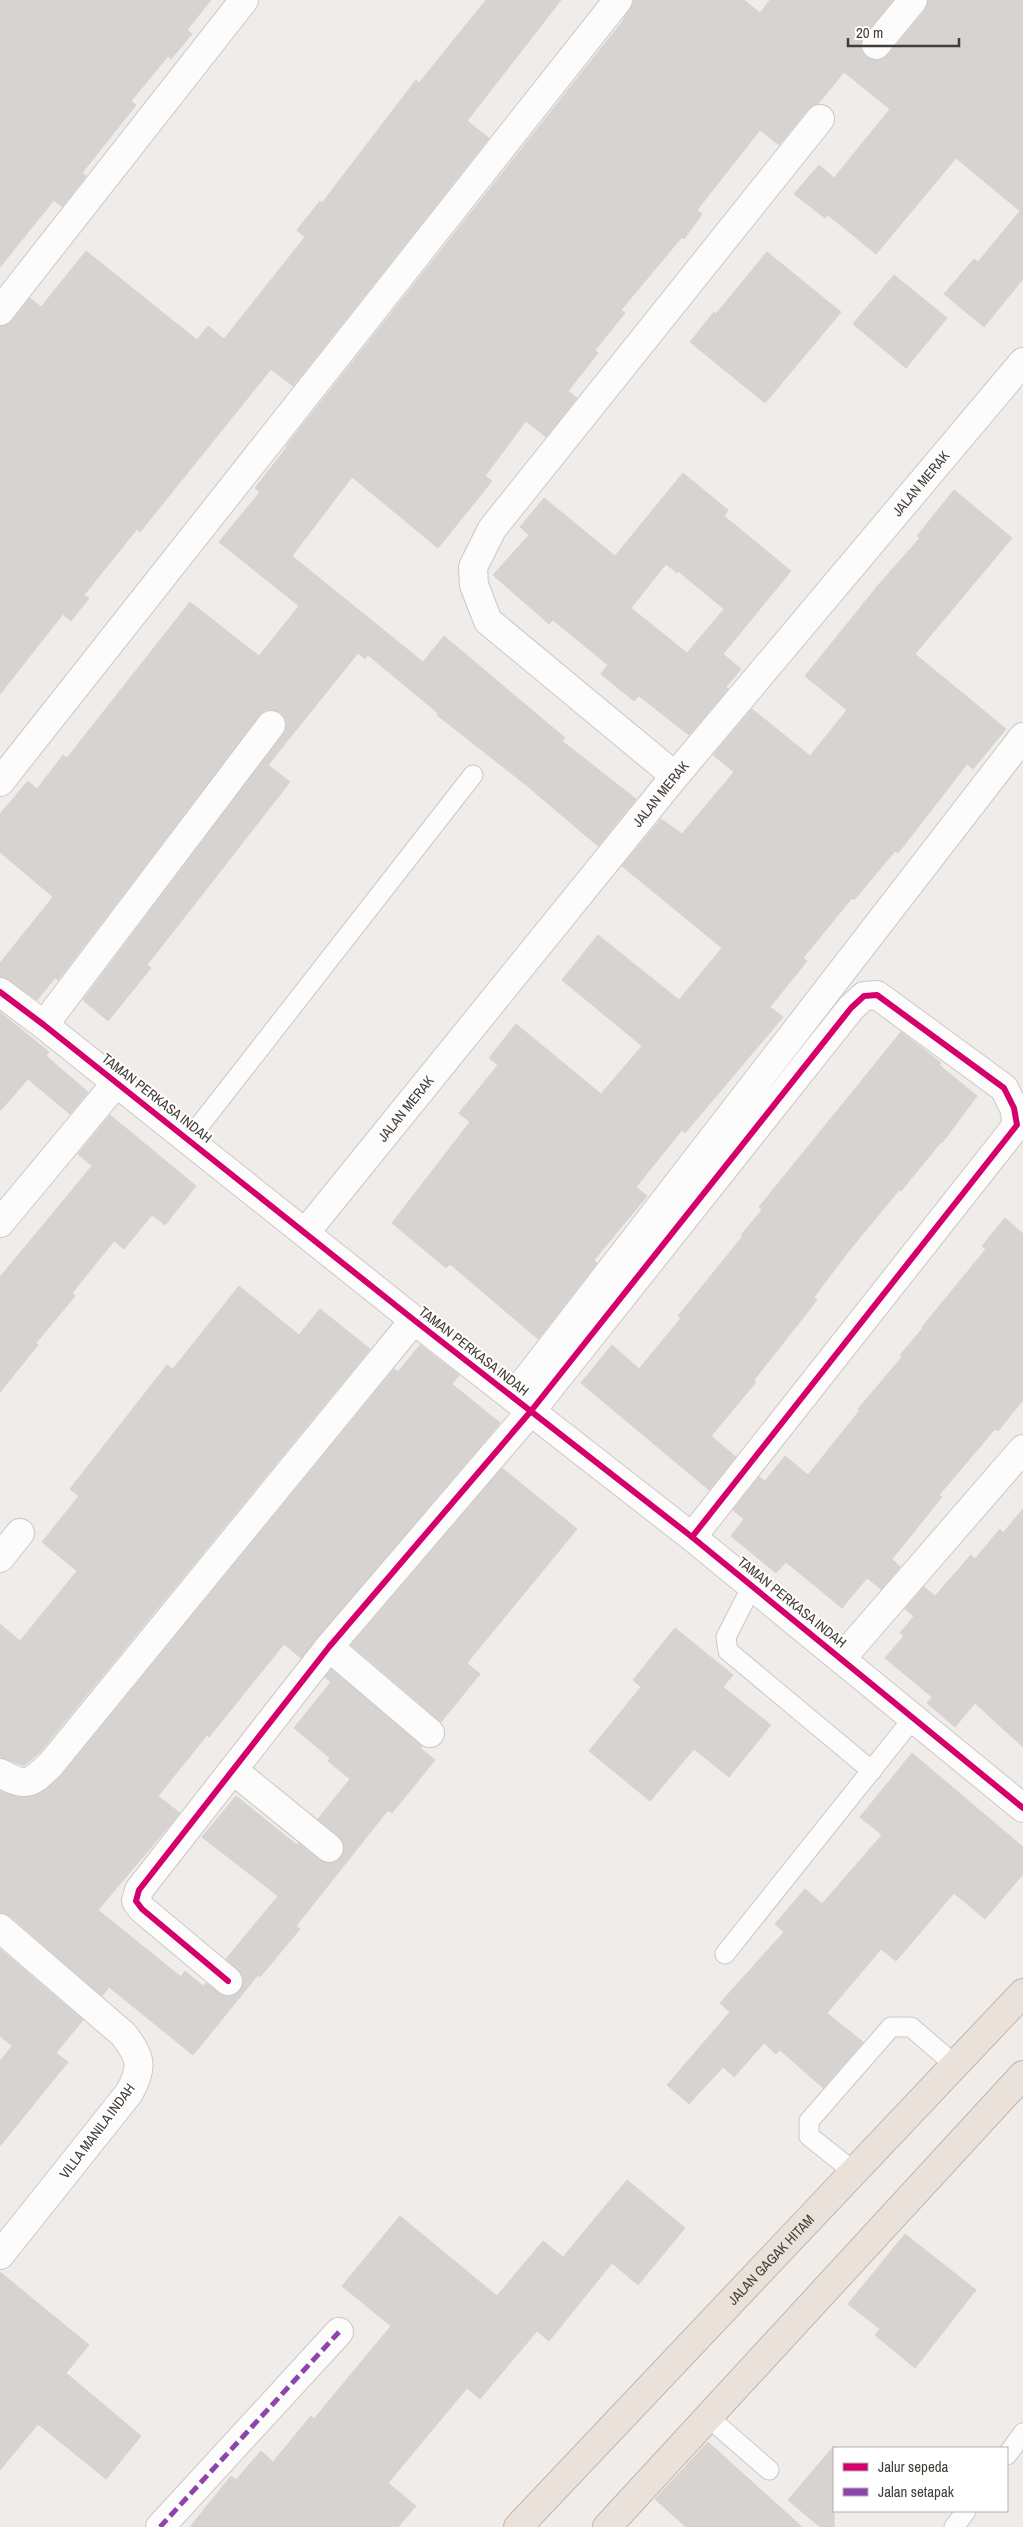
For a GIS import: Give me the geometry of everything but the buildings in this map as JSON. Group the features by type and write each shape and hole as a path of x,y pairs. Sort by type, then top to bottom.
{"highway":[{"name":"JALAN GAGAK HITAM","path":"524,2525 1023,1994"},
{"path":"607,2527 707,2416 1023,2075"}],"street":[{"path":"0,311 244,0"},
{"path":"0,782 618,0"},
{"path":"876,45 913,0"},
{"path":"675,776 488,621 474,585 473,567 492,529 820,119"},
{"name":"JALAN MERAK","path":"306,1233 675,776 1023,362"},
{"path":"44,1024 271,725"},
{"path":"522,1404 1023,737"},
{"name":"TAMAN PERKASA INDAH","path":"0,992 44,1024 414,1320 692,1537 1023,1808"},
{"path":"228,1981 142,1909 136,1900 139,1890 522,1404 851,1008 864,996 877,995 1004,1088 1014,1108 1017,1126 692,1537"},
{"path":"0,1223 117,1082"},
{"path":"0,1773 15,1782 25,1784 37,1779 52,1764 414,1320"},
{"path":"841,1659 1023,1449"},
{"path":"0,1558 20,1533"},
{"path":"329,1648 430,1733"},
{"path":"233,1770 329,1848"},
{"name":"VILLA MANILA INDAH","path":"0,1928 123,2034 136,2050 140,2066 136,2081 128,2093 0,2255"},
{"path":"160,2527 338,2332"}],"lane":[{"path":"189,1140 473,775"},
{"path":"752,1586 726,1637 728,1651 872,1771"},
{"path":"725,1954 914,1717"},
{"path":"854,2172 809,2136 809,2121 892,2026 911,2027 955,2065"},
{"path":"707,2416 769,2470"},
{"path":"1008,2454 1023,2433"},
{"path":"954,2527 965,2512"}],"marked path":[{"path":"160,2527 339,2332"}],"cycle path":[{"path":"0,992 414,1320 692,1537 1023,1808"},
{"path":"228,1981 142,1909 136,1901 139,1890 329,1647 531,1411 851,1008 864,996 877,995 1004,1088 1014,1108 1017,1125 692,1537"}]}
